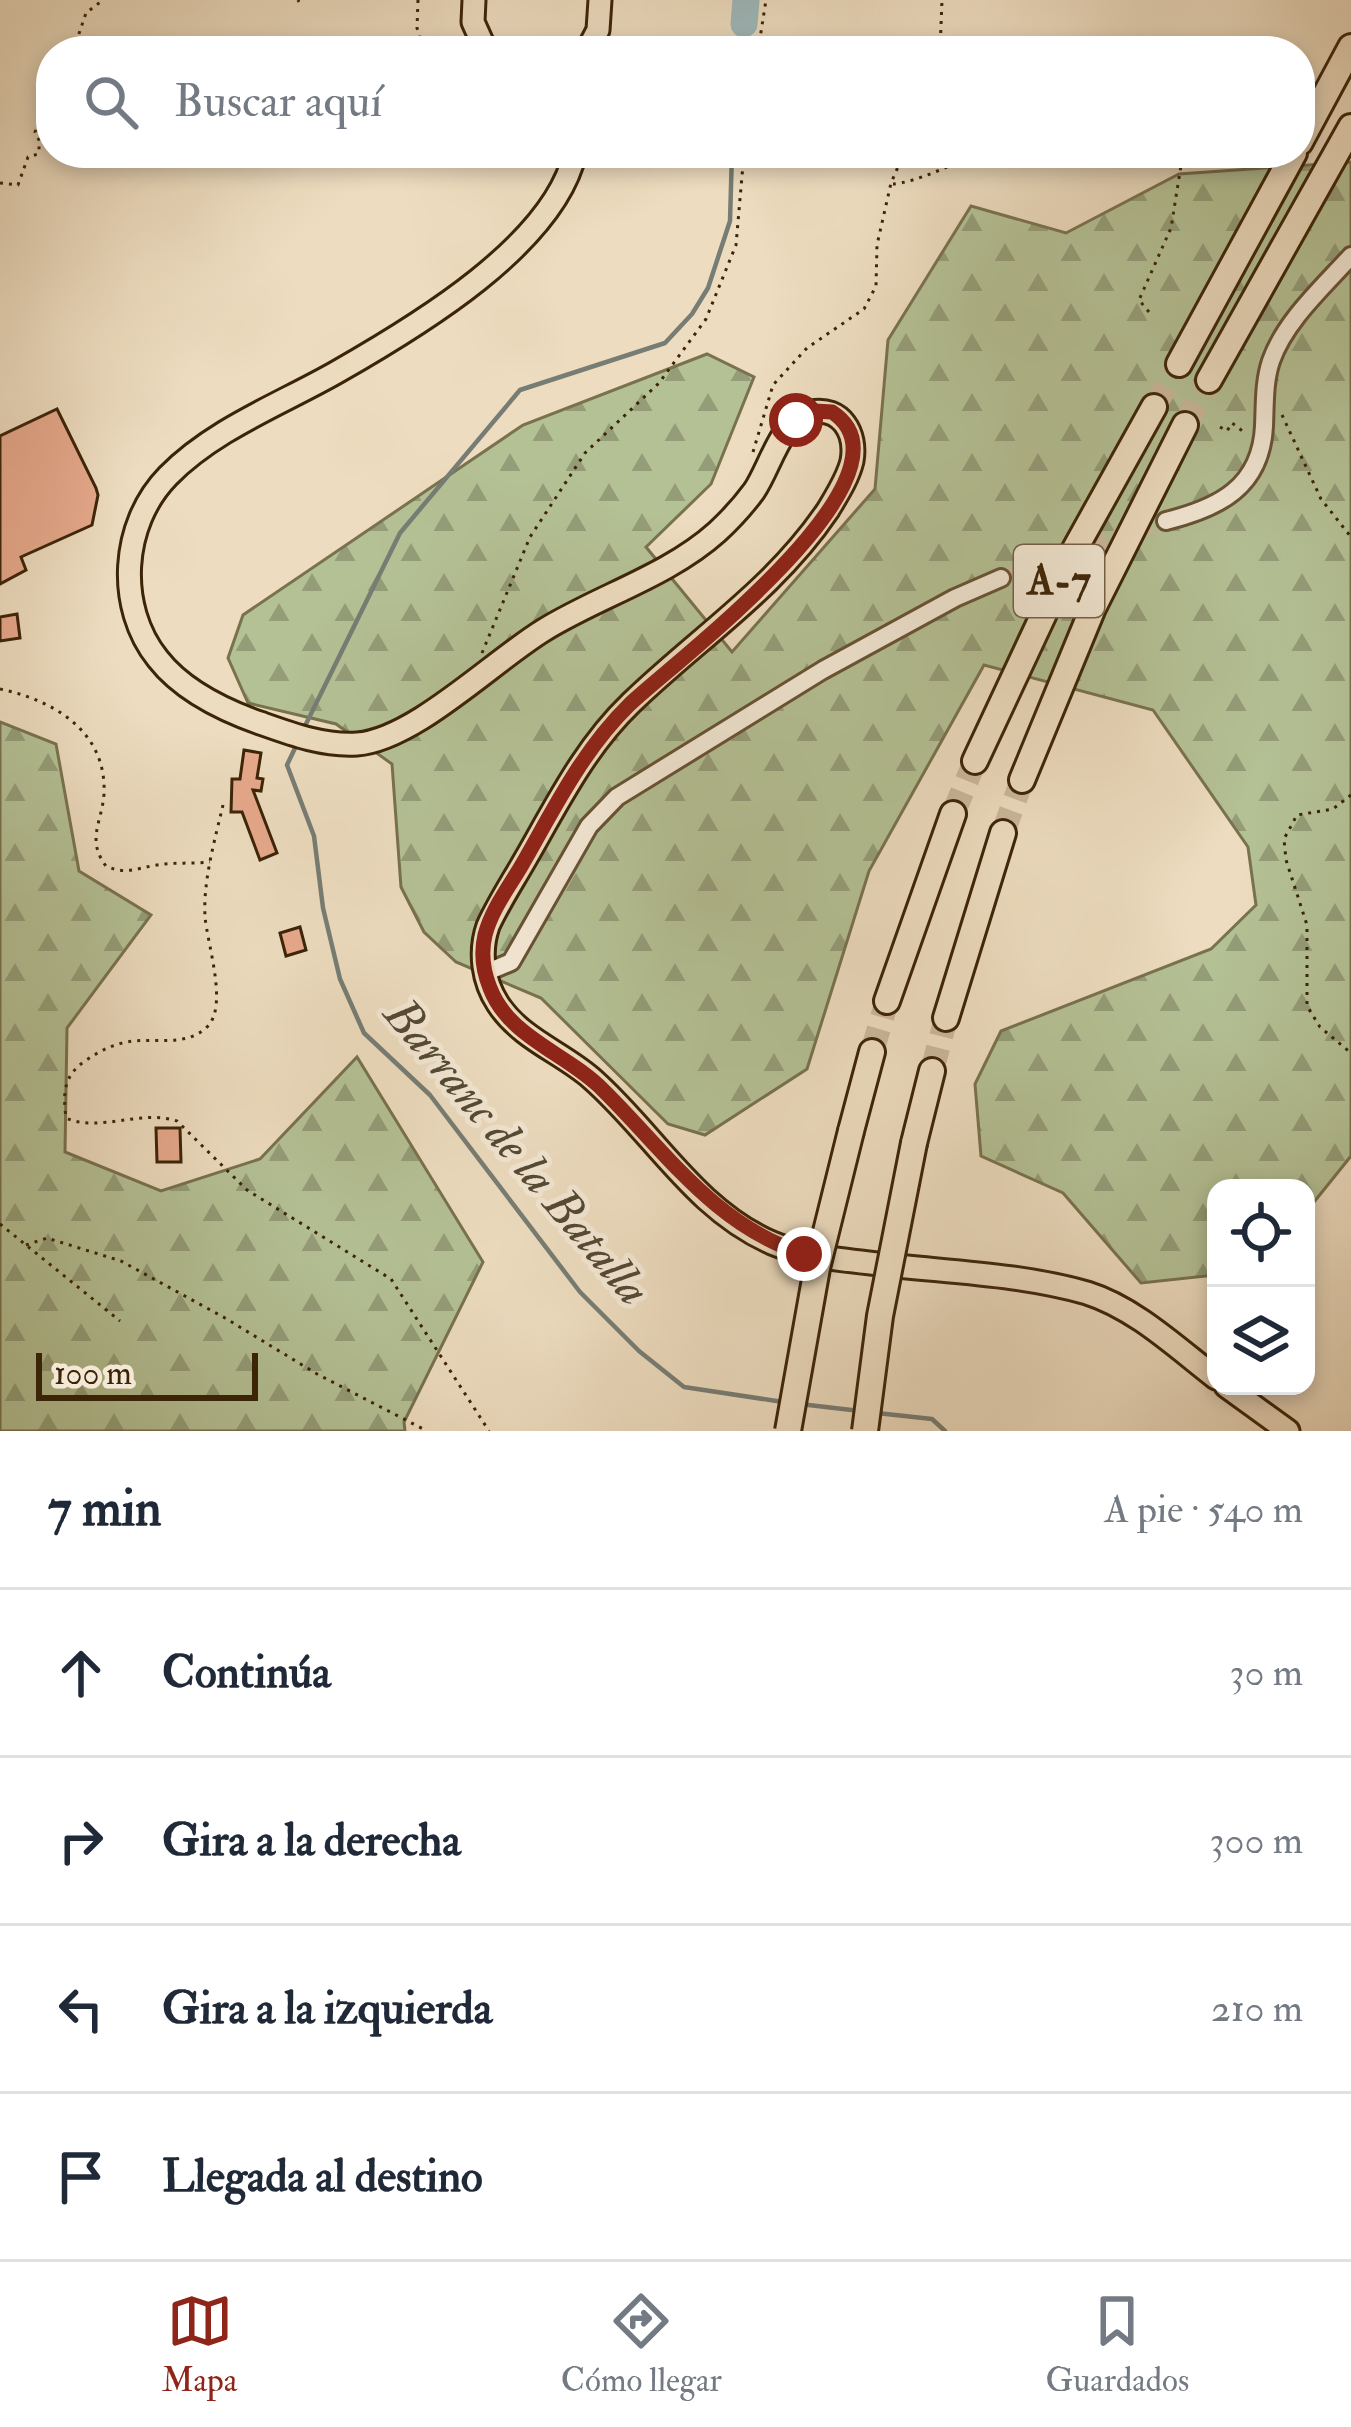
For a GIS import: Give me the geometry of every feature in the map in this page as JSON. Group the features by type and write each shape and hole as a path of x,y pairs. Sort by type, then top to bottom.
{"highway":[{"path":"1315,114 1351,47"},
{"path":"1209,380 1351,127"},
{"path":"1179,364 1286,168"},
{"name":"A-7","path":"975,761 1071,556 1154,407"},
{"name":"A-7","path":"1022,780 1103,587 1186,425"},
{"path":"887,1000 952,814"},
{"path":"946,1018 1003,833"},
{"path":"788,1431 818,1268 872,1052"},
{"path":"865,1431 880,1316 932,1071"}],"main road":[{"path":"474,0 473,22 479,36"},
{"path":"595,36 602,4"},
{"path":"570,168 563,191 515,249 409,328 201,449 167,477 137,524 130,562 134,609 142,634 159,661 184,683 248,719 327,743 360,744 391,736 541,631 642,579 715,534 758,486 801,415 824,411 844,422 851,438 852,464 834,500 769,583 628,706 592,747 493,916 483,948 485,974 510,1019 591,1078 670,1165 750,1232 804,1254 1014,1280 1087,1294 1130,1314 1207,1371"},
{"path":"1238,1395 1288,1431"}],"street":[{"path":"1166,521 1201,513 1235,494 1257,465 1266,382 1281,340 1351,256"},
{"path":"485,974 512,962 589,826 617,797 823,670 1001,578"}],"path":[{"path":"78,36 86,14 104,0"},
{"path":"418,0 419,36"},
{"path":"760,36 766,0"},
{"path":"941,36 942,0"},
{"path":"0,183 18,185 28,158 36,155"},
{"path":"469,682 530,537 585,453 659,383 706,319 736,245 743,168"},
{"path":"750,468 773,385 807,348 864,309 876,286 877,245 898,168"},
{"path":"891,183 902,184 939,168"},
{"path":"1149,312 1139,301 1171,228 1181,168"},
{"path":"1278,403 1317,492 1351,537"},
{"path":"1220,427 1227,431 1232,423 1246,433 1264,422"},
{"path":"0,689 52,704 98,755 103,781 94,840 106,866 123,871 212,862"},
{"path":"1351,795 1333,809 1297,815 1284,838 1284,852 1307,925 1307,1006 1320,1027 1351,1053"},
{"path":"223,805 206,911 216,993 211,1023 178,1040 131,1041 96,1053 72,1071 65,1084 66,1118 81,1123 177,1120 247,1190 391,1279 489,1431"},
{"path":"0,1224 120,1321"},
{"path":"26,1245 46,1238 122,1262 316,1374 427,1431"}],"green space":[{"path":"1351,162 1351,1156 1315,1201 1315,1179 1207,1179 1207,1276 1141,1283 1063,1193 981,1156 975,1084 1001,1031 1211,949 1256,905 1248,847 1153,710 984,665 869,871 807,1069 705,1135 668,1124 541,998 456,962 424,932 401,887 392,764 336,724 248,703 228,658 243,615 523,425 707,354 754,377 711,484 646,547 732,652 875,489 888,340 971,206 1066,233 1179,174"},
{"path":"0,722 56,744 79,871 151,915 67,1028 65,1152 161,1191 260,1159 357,1057 483,1262 404,1422 405,1431 0,1431"}],"building":[{"path":"57,409 96,488 92,525 21,557 26,570 0,584 0,436"},
{"path":"17,614 20,638 0,641 0,617"},
{"path":"244,750 261,753 257,778 263,779 261,791 253,790 277,853 260,860 242,812 231,812 232,779 240,779"},
{"path":"300,927 306,950 286,956 280,933"},
{"path":"156,1128 180,1128 181,1162 157,1162"}],"waterway":[{"path":"744,24 746,0"},
{"name":"Barranc de la Batalla","path":"743,36 744,24"},
{"name":"Barranc de la Batalla","path":"304,728 400,533 520,390 665,343 692,314 708,288 730,221 732,168"},
{"name":"Barranc de la Batalla","path":"297,744 287,765 314,836 323,908 340,979 364,1033 430,1095 580,1292 639,1351 684,1387 783,1402"},
{"name":"Barranc de la Batalla","path":"800,1404 860,1411"},
{"name":"Barranc de la Batalla","path":"877,1413 932,1419 945,1431"}],"tunnel":[{"path":"1154,407 1179,364"},
{"path":"1185,425 1209,380"},
{"path":"1001,578 1166,521"},
{"path":"953,814 975,761"},
{"path":"1003,833 1022,780"},
{"path":"872,1052 887,1001"},
{"path":"932,1071 946,1018"}],"route":[{"path":"796,420 815,411 832,412 848,429 852,464 834,500 769,583 628,706 592,747 499,904 483,948 489,987 510,1019 591,1078 670,1165 730,1218 774,1244 804,1254"}]}
